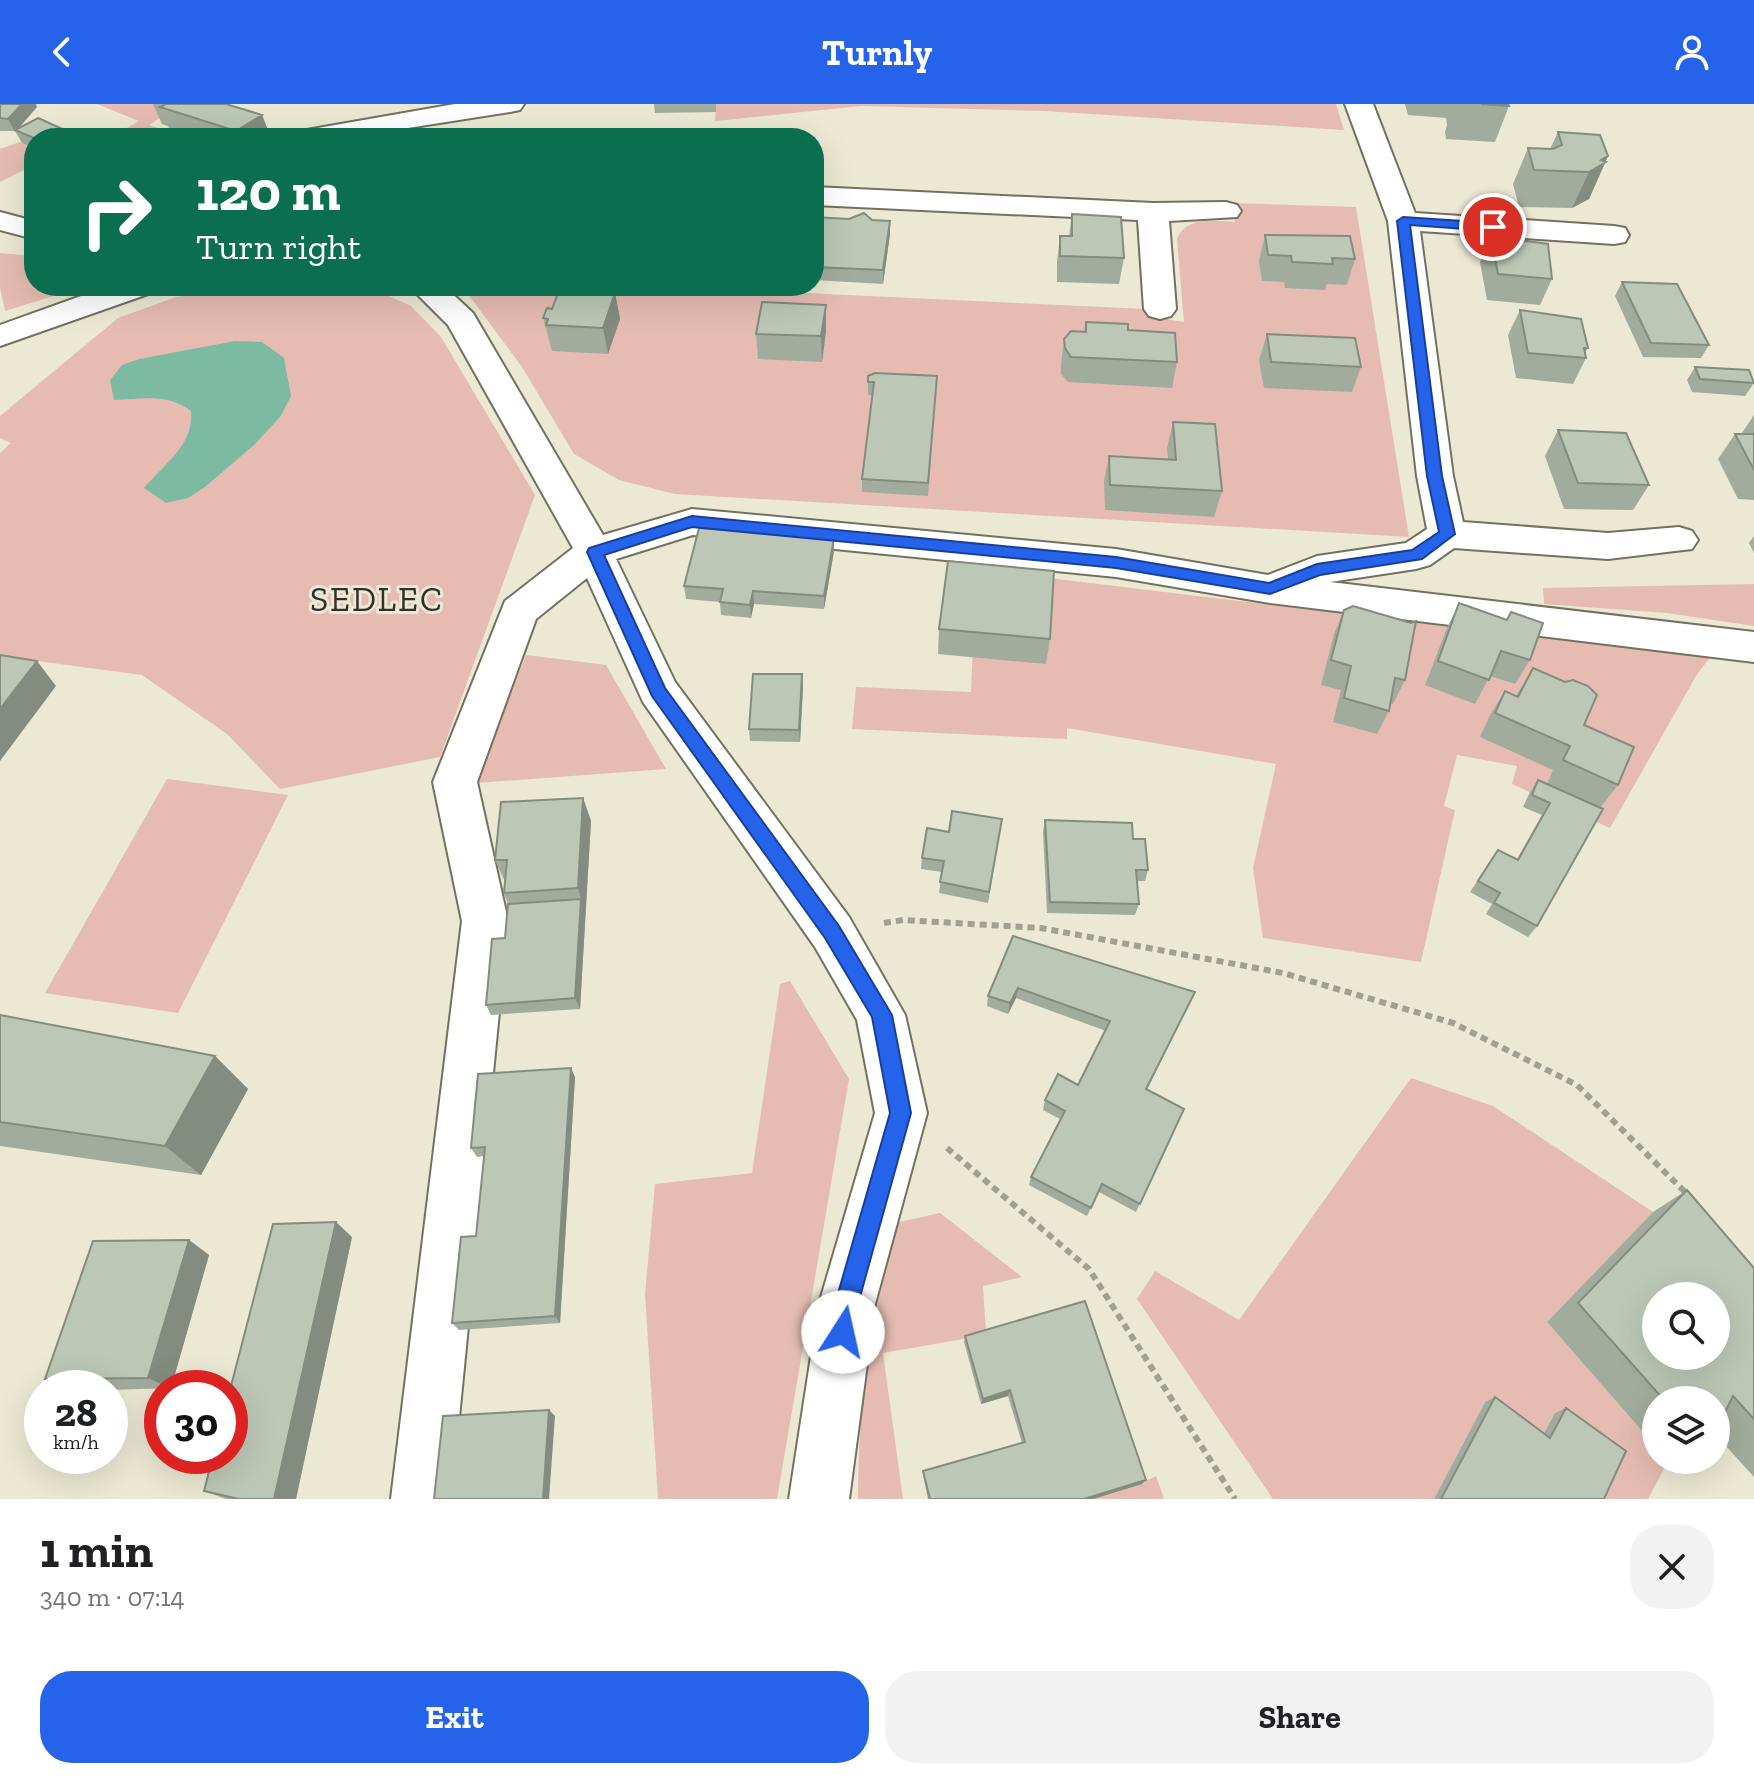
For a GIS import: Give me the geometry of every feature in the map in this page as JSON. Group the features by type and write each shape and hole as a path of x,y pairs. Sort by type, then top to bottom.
{"street":[{"path":"313,128 332,104"},
{"path":"351,128 510,104"},
{"path":"1359,104 1403,221 1435,476 1447,534"},
{"path":"824,196 1153,212 1226,211"},
{"path":"1153,212 1160,309"},
{"path":"0,221 24,227"},
{"path":"1403,221 1614,235"},
{"path":"0,336 112,296"},
{"path":"436,296 461,320 594,552 658,691 832,932 881,1015 901,1113 847,1304 819,1499"},
{"path":"421,1499 485,921 455,782 519,611 594,552 692,522 1116,563 1270,589 1754,647"},
{"path":"1270,589 1317,570 1416,555 1447,534 1608,546 1679,540"}],"path":[{"path":"832,932 903,920 1041,928 1283,973 1453,1023 1577,1085 1693,1199"},
{"path":"901,1113 936,1138 1089,1269 1235,1499"}],"shaded area":[{"path":"97,104 182,104 149,125 158,128 127,128 139,121"},
{"path":"716,104 1336,104 1344,130 1044,111 861,106 715,121"},
{"path":"20,142 24,144 24,170 0,182 0,149"},
{"path":"1233,203 1356,207 1409,537 675,494 619,480 574,454 522,367 469,296 824,294 1146,309 1148,316 1184,322 1177,239 1187,226 1194,223 1235,222"},
{"path":"0,253 24,255 24,296 54,296 5,311 0,287"},
{"path":"388,296 411,306 441,337 535,495 440,757 280,789 227,734 142,675 0,656 0,453 11,443 0,438 0,416 118,318 176,297"},
{"path":"235,341 262,342 284,358 291,396 280,417 254,445 205,487 188,498 166,503 144,488 183,444 191,423 191,411 164,399 114,400 110,380 122,365 139,359"},
{"path":"976,569 1312,610 1717,648 1696,676 1610,828 1512,784 1517,766 1457,755 1444,806 1455,810 1421,962 1263,938 1253,868 1276,764 1067,728 1067,739 852,729 856,687 971,692"},
{"path":"1754,584 1754,626 1667,613 1544,604 1543,588"},
{"path":"526,655 606,665 666,769 476,783"},
{"path":"167,779 288,795 178,1013 45,993"},
{"path":"790,981 849,1079 777,1499 658,1499 645,1294 655,1184 752,1173 780,984"},
{"path":"1411,1078 1493,1106 1653,1212 1547,1322 1642,1431 1642,1474 1661,1474 1648,1499 1593,1499 1555,1413 1539,1442 1485,1402 1434,1499 1273,1499 1137,1299 1155,1271 1239,1320"},
{"path":"940,1213 1022,1277 983,1286 986,1335 883,1353 903,1499 858,1499 860,1428 868,1359 889,1256 899,1222"},
{"path":"1156,1476 1164,1499 1092,1499 1141,1484"}],"building":[{"path":"0,104 22,104 8,119 0,118"},
{"path":"166,104 226,104 262,115 241,128 226,128 160,107"},
{"path":"38,118 60,128 24,128 24,134 15,130"},
{"path":"1558,132 1600,135 1608,156 1601,160 1606,162 1589,172 1534,170 1528,148 1553,149 1562,145"},
{"path":"864,213 872,220 890,221 883,270 824,267 824,218 849,219"},
{"path":"1072,214 1121,217 1124,258 1060,256 1060,236 1072,236"},
{"path":"1265,235 1350,236 1355,259 1332,258 1333,264 1292,262 1291,256 1268,255"},
{"path":"1491,236 1548,244 1552,279 1498,274"},
{"path":"1622,282 1677,284 1709,345 1651,343"},
{"path":"557,296 614,296 603,328 546,325 548,319 543,318 547,308 552,309"},
{"path":"762,302 826,305 821,336 756,334"},
{"path":"1520,310 1581,319 1588,348 1584,348 1586,358 1528,353"},
{"path":"1086,322 1128,324 1128,330 1175,333 1177,362 1071,357 1064,339 1071,331 1086,332"},
{"path":"1267,334 1355,338 1361,367 1271,362"},
{"path":"1695,367 1749,370 1754,383 1700,379"},
{"path":"875,373 937,376 928,483 862,479 874,382 868,382 868,376"},
{"path":"1173,422 1215,424 1222,491 1110,485 1109,456 1176,460"},
{"path":"1558,430 1626,433 1649,485 1578,483"},
{"path":"1735,434 1754,434 1754,470"},
{"path":"699,528 834,538 824,596 753,591 750,605 720,602 723,589 684,586"},
{"path":"948,561 1054,571 1050,639 939,629"},
{"path":"1459,603 1507,620 1511,612 1543,623 1530,660 1501,651 1489,680 1438,661"},
{"path":"1353,606 1411,623 1416,621 1405,680 1395,678 1389,711 1344,698 1351,666 1331,660 1344,610"},
{"path":"0,655 37,661 0,709"},
{"path":"1533,668 1565,682 1573,680 1588,686 1597,695 1584,725 1634,747 1618,785 1563,760 1570,746 1495,713 1505,691 1518,697"},
{"path":"753,674 802,674 799,730 749,729"},
{"path":"1538,780 1603,809 1537,926 1494,903 1500,893 1478,881 1498,850 1518,860 1550,803 1532,795"},
{"path":"583,798 578,888 504,893 507,860 495,860 501,802"},
{"path":"952,811 1002,819 989,892 940,882 944,861 922,858 927,828 949,832"},
{"path":"1045,820 1132,823 1133,839 1145,839 1148,870 1136,870 1139,904 1050,902"},
{"path":"581,899 575,998 486,1005 492,939 505,938 508,904"},
{"path":"1013,936 1195,992 1146,1089 1184,1109 1140,1204 1102,1184 1091,1208 1031,1177 1065,1111 1045,1100 1058,1074 1078,1085 1110,1021 1018,988 1010,1003 988,996"},
{"path":"0,1015 215,1056 165,1146 0,1122"},
{"path":"571,1068 555,1316 452,1323 461,1237 476,1236 485,1147 471,1148 478,1074"},
{"path":"1687,1190 1754,1268 1754,1419 1733,1396 1730,1402 1730,1386 1652,1386 1578,1303"},
{"path":"336,1222 274,1499 239,1499 204,1491 208,1474 248,1474 248,1370 235,1370 273,1224"},
{"path":"189,1240 150,1370 144,1370 144,1378 128,1378 128,1370 48,1370 93,1241"},
{"path":"1085,1301 1146,1480 1084,1499 930,1499 923,1471 1025,1442 1010,1390 983,1399 965,1336"},
{"path":"1495,1397 1550,1438 1566,1408 1626,1451 1604,1499 1441,1499"},
{"path":"549,1410 543,1499 434,1499 443,1416"}],"district":[{"name":"SEDLEC","path":"377,599"}],"route":[{"path":"843,1332 847,1304 901,1113 881,1015 832,932 658,691 594,552 692,522 1116,563 1270,589 1317,570 1416,555 1447,534 1425,406 1403,221 1493,227"}]}
